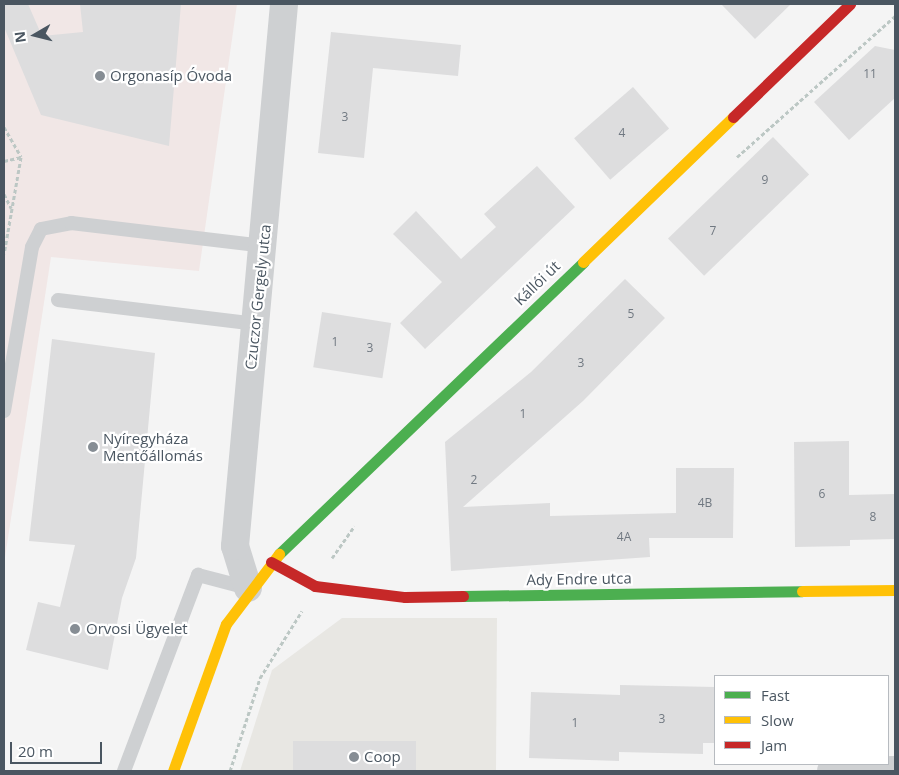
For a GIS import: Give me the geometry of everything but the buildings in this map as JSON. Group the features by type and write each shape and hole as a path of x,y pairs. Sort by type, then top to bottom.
{"main road":[{"name":"Kállói út","path":"173,771 211,659 248,588 270,562 850,4"},
{"name":"Ady Endre utca","path":"270,562 315,586 405,597 895,590"}],"street":[{"name":"Czuczor Gergely utca","path":"248,588 236,546 284,4"},
{"path":"831,771 895,770"}],"lane":[{"path":"4,410 32,247 41,229 70,223 263,246"},
{"path":"58,300 255,324"},
{"path":"124,771 198,575 248,588"}],"path":[{"path":"734,161 895,16"},
{"path":"4,127 21,157 4,254"},
{"path":"4,160 21,157"},
{"path":"4,194 11,208"},
{"path":"230,771 260,678 315,586 360,516"}],"shaded area":[{"path":"4,4 237,4 199,271 51,257 4,564"},
{"path":"342,618 497,618 496,771 240,771 272,670"}],"traffic: fast":[{"path":"279,554 583,262"},
{"path":"463,596 802,591"}],"traffic: slow":[{"path":"583,262 733,117"},
{"path":"173,771 226,624 279,554"},
{"path":"802,591 895,590"}],"traffic: jam":[{"path":"733,117 850,4"},
{"path":"271,562 315,586 405,597 463,596"}],"place":[{"name":"Orgonasíp Óvoda","path":"100,76"},
{"name":"Nyíregyháza Mentőállomás","path":"93,447"},
{"name":"Orvosi Ügyelet","path":"75,629"},
{"name":"Coop","path":"354,757"}]}
